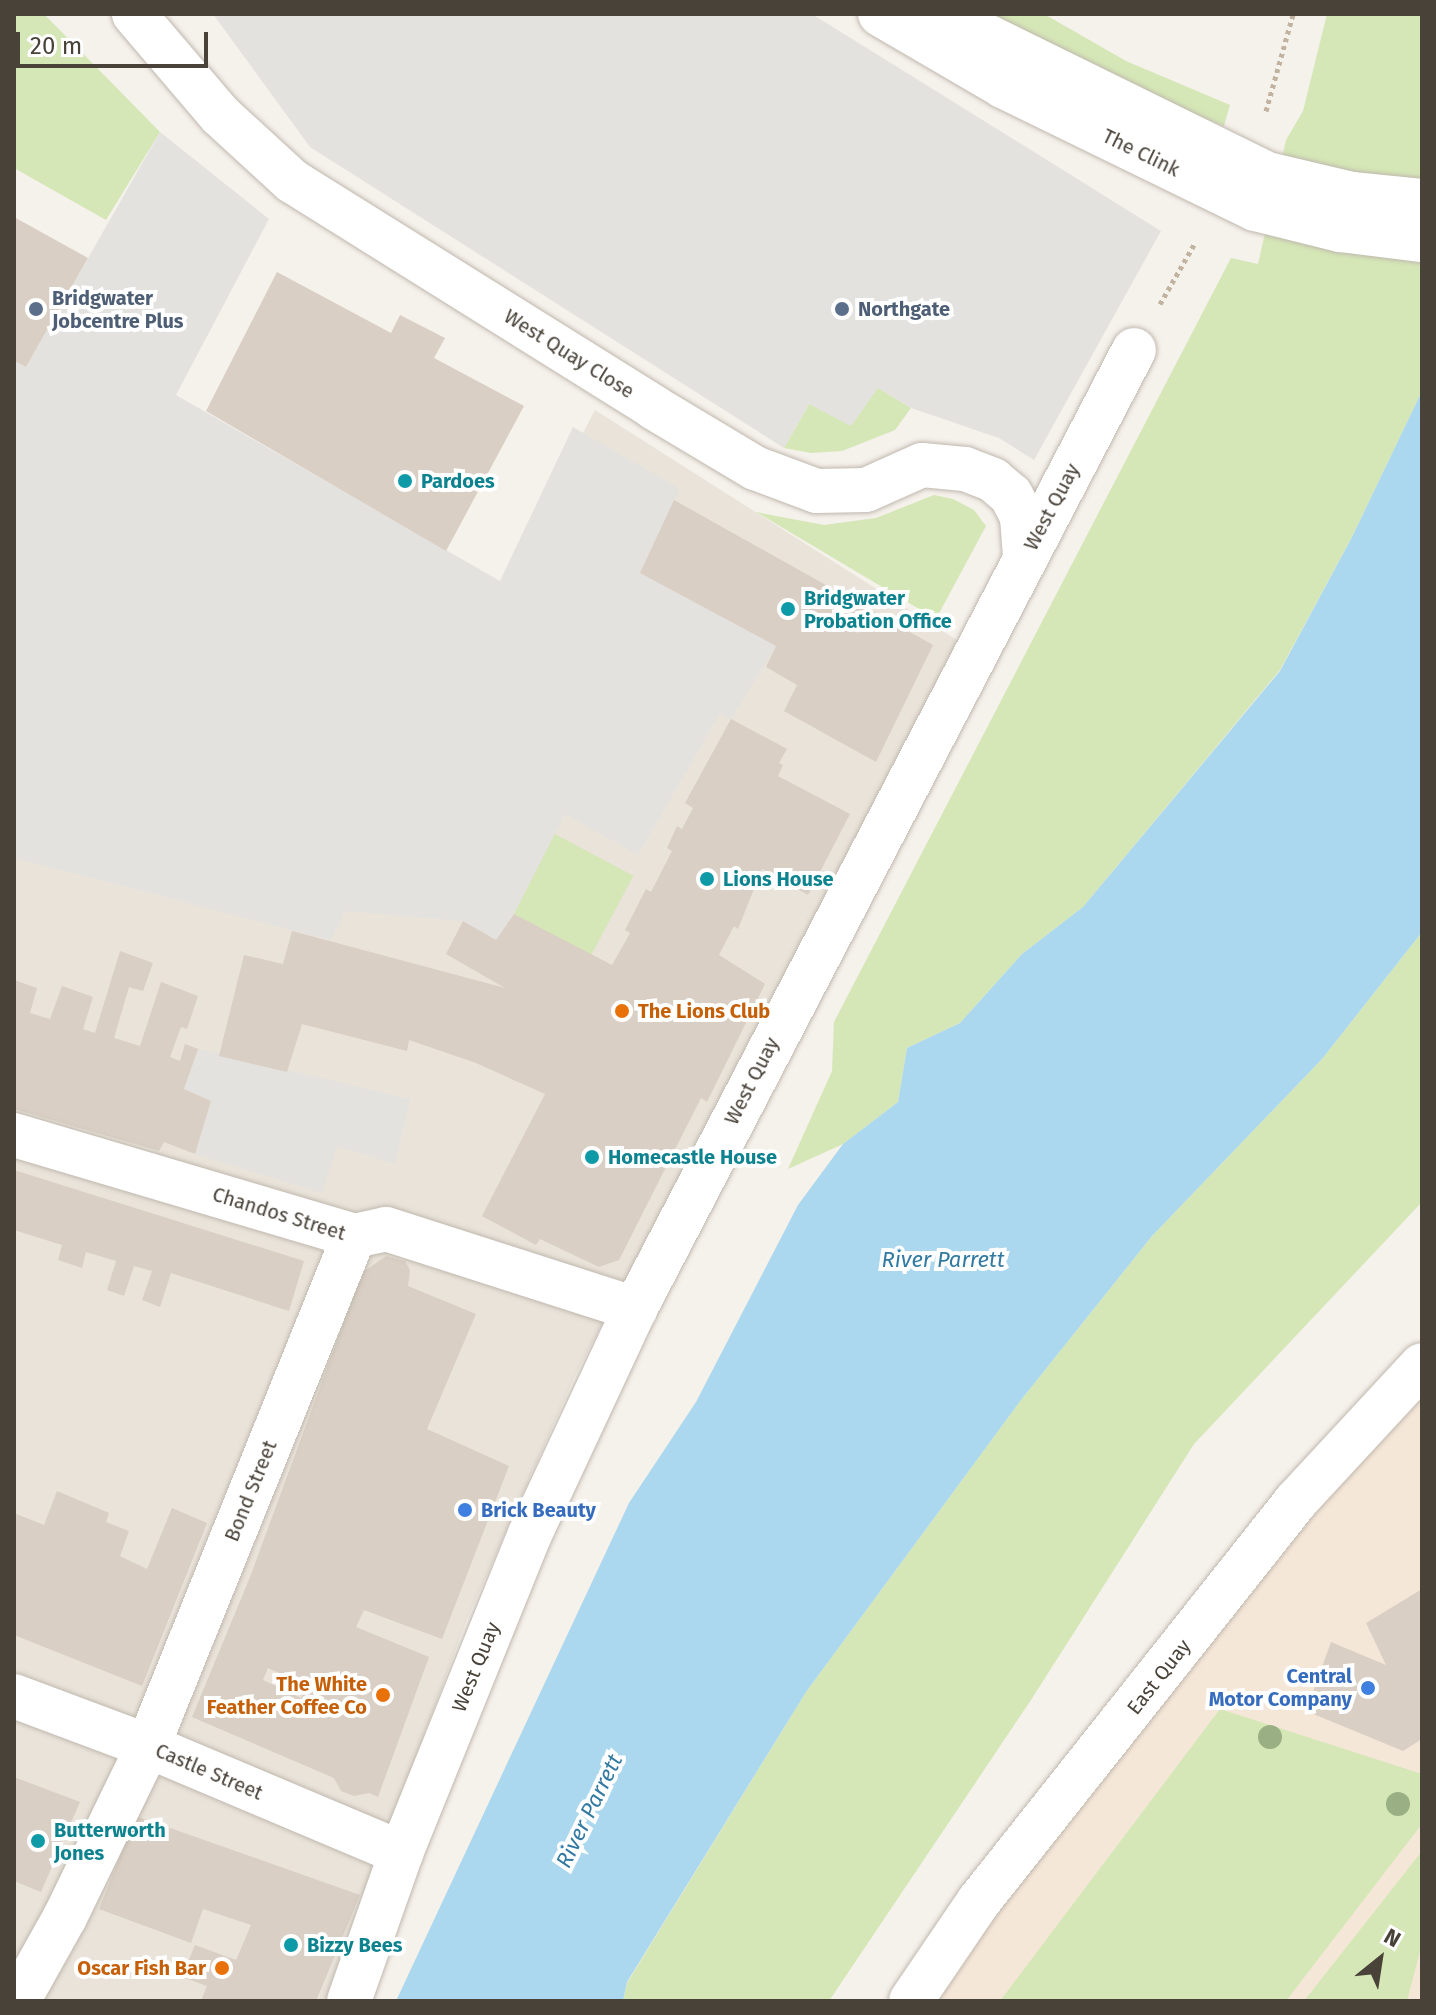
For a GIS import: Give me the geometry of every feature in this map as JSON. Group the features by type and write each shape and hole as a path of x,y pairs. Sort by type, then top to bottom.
{"street":[{"name":"West Quay Close","path":"134,14 220,115 292,181 653,407 755,468 817,491 866,490 922,465 965,469 979,474 993,480 1011,495 1022,517 1025,557"},
{"name":"The Clink","path":"880,14 1003,86 1340,230 1422,240"},
{"name":"The Clink","path":"942,14 1249,192 1352,194 1422,201"},
{"name":"West Quay","path":"349,2001 401,1853 530,1534 635,1309 1134,350"},
{"name":"Chandos Street","path":"14,1135 354,1236 386,1229 635,1309"},
{"name":"Bond Street","path":"18,2001 65,1917 148,1746 354,1236"},
{"name":"East Quay","path":"911,2001 979,1901 1296,1501 1422,1365"},
{"name":"Castle Street","path":"14,1696 148,1746 401,1853"}],"path":[{"path":"1134,350 1249,192"}],"shaded area":[{"name":"Northgate","path":"213,14 812,14 1161,231 1034,460 999,438 911,408 878,388 851,426 809,404 784,448 310,147"},
{"path":"160,132 269,219 176,395 500,581 573,427 680,489 641,573 776,646 731,719 720,713 638,855 565,814 514,914 496,940 463,921 345,911 331,940 14,858 14,361 26,367"},
{"path":"595,410 960,642 575,1376 465,1624 327,2001 14,2001 14,850 324,930"},
{"path":"198,1049 410,1099 395,1164 337,1146 322,1193 195,1154 211,1101 184,1089"},
{"path":"1422,1365 1422,2001 911,2001"}],"green space":[{"path":"14,14 44,14 160,132 106,220 14,168"},
{"path":"992,14 1044,14 1126,61 1230,105 1224,126 1165,104"},
{"path":"1327,14 1422,14 1422,391 1352,537 1280,670 1083,907 1022,954 960,1023 907,1048 898,1102 843,1144 788,1169 832,1071 834,1022 1231,258 1258,264 1286,140 1303,111"},
{"path":"877,387 911,408 895,430 842,451 811,453 784,448 809,404"},
{"path":"934,495 953,499 974,510 986,526 936,619 756,512 824,525 876,518"},
{"path":"553,833 633,876 591,955 511,912"},
{"path":"1422,932 1422,1202 1194,1444 1031,1700 829,2001 623,2001 627,1983 806,1692 1021,1400 1152,1236 1322,1059"},
{"path":"1220,1709 1422,1774 1422,1824 1286,2001 1000,2001"},
{"path":"1422,1851 1422,1944 1407,2001 1304,2001"}],"water":[{"name":"River Parrett","path":"1422,391 1422,932 1322,1059 1152,1236 1021,1400 806,1692 627,1982 623,2001 396,2001 629,1503 696,1402 798,1205 843,1144 898,1102 907,1048 960,1023 1022,954 1083,907 1280,671 1352,537"}],"building":[{"name":"Bridgwater Jobcentre Plus","path":"14,217 88,258 26,367 14,361"},
{"name":"Pardoes","path":"277,272 391,333 400,315 445,338 434,358 524,406 446,551 206,411"},
{"name":"Bridgwater Probation Office","path":"674,500 933,645 876,762 784,711 797,685 766,667 776,646 640,573"},
{"path":"731,719 787,749 779,763 783,765 778,776 850,814 808,895 762,869 738,929 734,926 719,955 765,984 707,1102 701,1098 619,1260 599,1267 540,1239 536,1245 482,1216 545,1094 476,1063 409,1040 407,1051 302,1024 287,1072 219,1056 244,955 283,964 292,931 505,988 446,954 463,921 496,940 514,914 612,965 630,933 625,930 646,889 651,892 672,851 667,848 677,826 682,829 693,808 685,803"},
{"path":"120,951 153,963 143,991 129,987 114,1038 140,1046 161,982 198,996 187,1029 181,1027 170,1057 180,1061 185,1044 198,1049 184,1089 211,1101 195,1154 164,1142 159,1151 14,1109 14,980 37,988 30,1013 50,1019 62,986 93,997 83,1029 95,1033"},
{"path":"14,1170 304,1261 289,1311 171,1273 160,1307 142,1300 152,1271 134,1266 124,1296 107,1290 116,1261 86,1252 82,1268 58,1260 62,1245 14,1230"},
{"path":"386,1256 405,1261 410,1270 408,1286 476,1314 427,1429 509,1466 442,1639 364,1610 356,1627 429,1657 378,1797 369,1793 354,1796 341,1791 334,1778 192,1717 250,1577 362,1273","holes":["268,1668 306,1685 301,1698 263,1680"]},
{"path":"57,1491 109,1513 106,1522 129,1531 120,1556 147,1569 172,1508 207,1523 142,1686 14,1635 14,1513 44,1525"},
{"name":"Central Motor Company","path":"1422,1589 1422,1739 1403,1751 1306,1711 1331,1642 1386,1665 1366,1623"},
{"name":"Butterworth Jones","path":"14,1777 80,1802 41,1892 14,1881"},
{"path":"136,1816 360,1895 316,2001 201,2001 207,1986 182,1977 195,1945 236,1960 251,1925 203,1909 191,1943 99,1909"}],"place":[{"name":"Bridgwater Jobcentre Plus","path":"36,309"},
{"name":"Northgate","path":"842,309"},
{"name":"Pardoes","path":"405,481"},
{"name":"Bridgwater Probation Office","path":"788,609"},
{"name":"Lions House","path":"707,879"},
{"name":"The Lions Club","path":"622,1011"},
{"name":"Homecastle House","path":"592,1157"},
{"name":"Brick Beauty","path":"465,1510"},
{"name":"Central Motor Company","path":"1368,1688"},
{"name":"The White Feather Coffee Co","path":"383,1695"},
{"name":"Butterworth Jones","path":"38,1841"},
{"name":"Bizzy Bees","path":"291,1945"},
{"name":"Oscar Fish Bar","path":"222,1968"}]}
